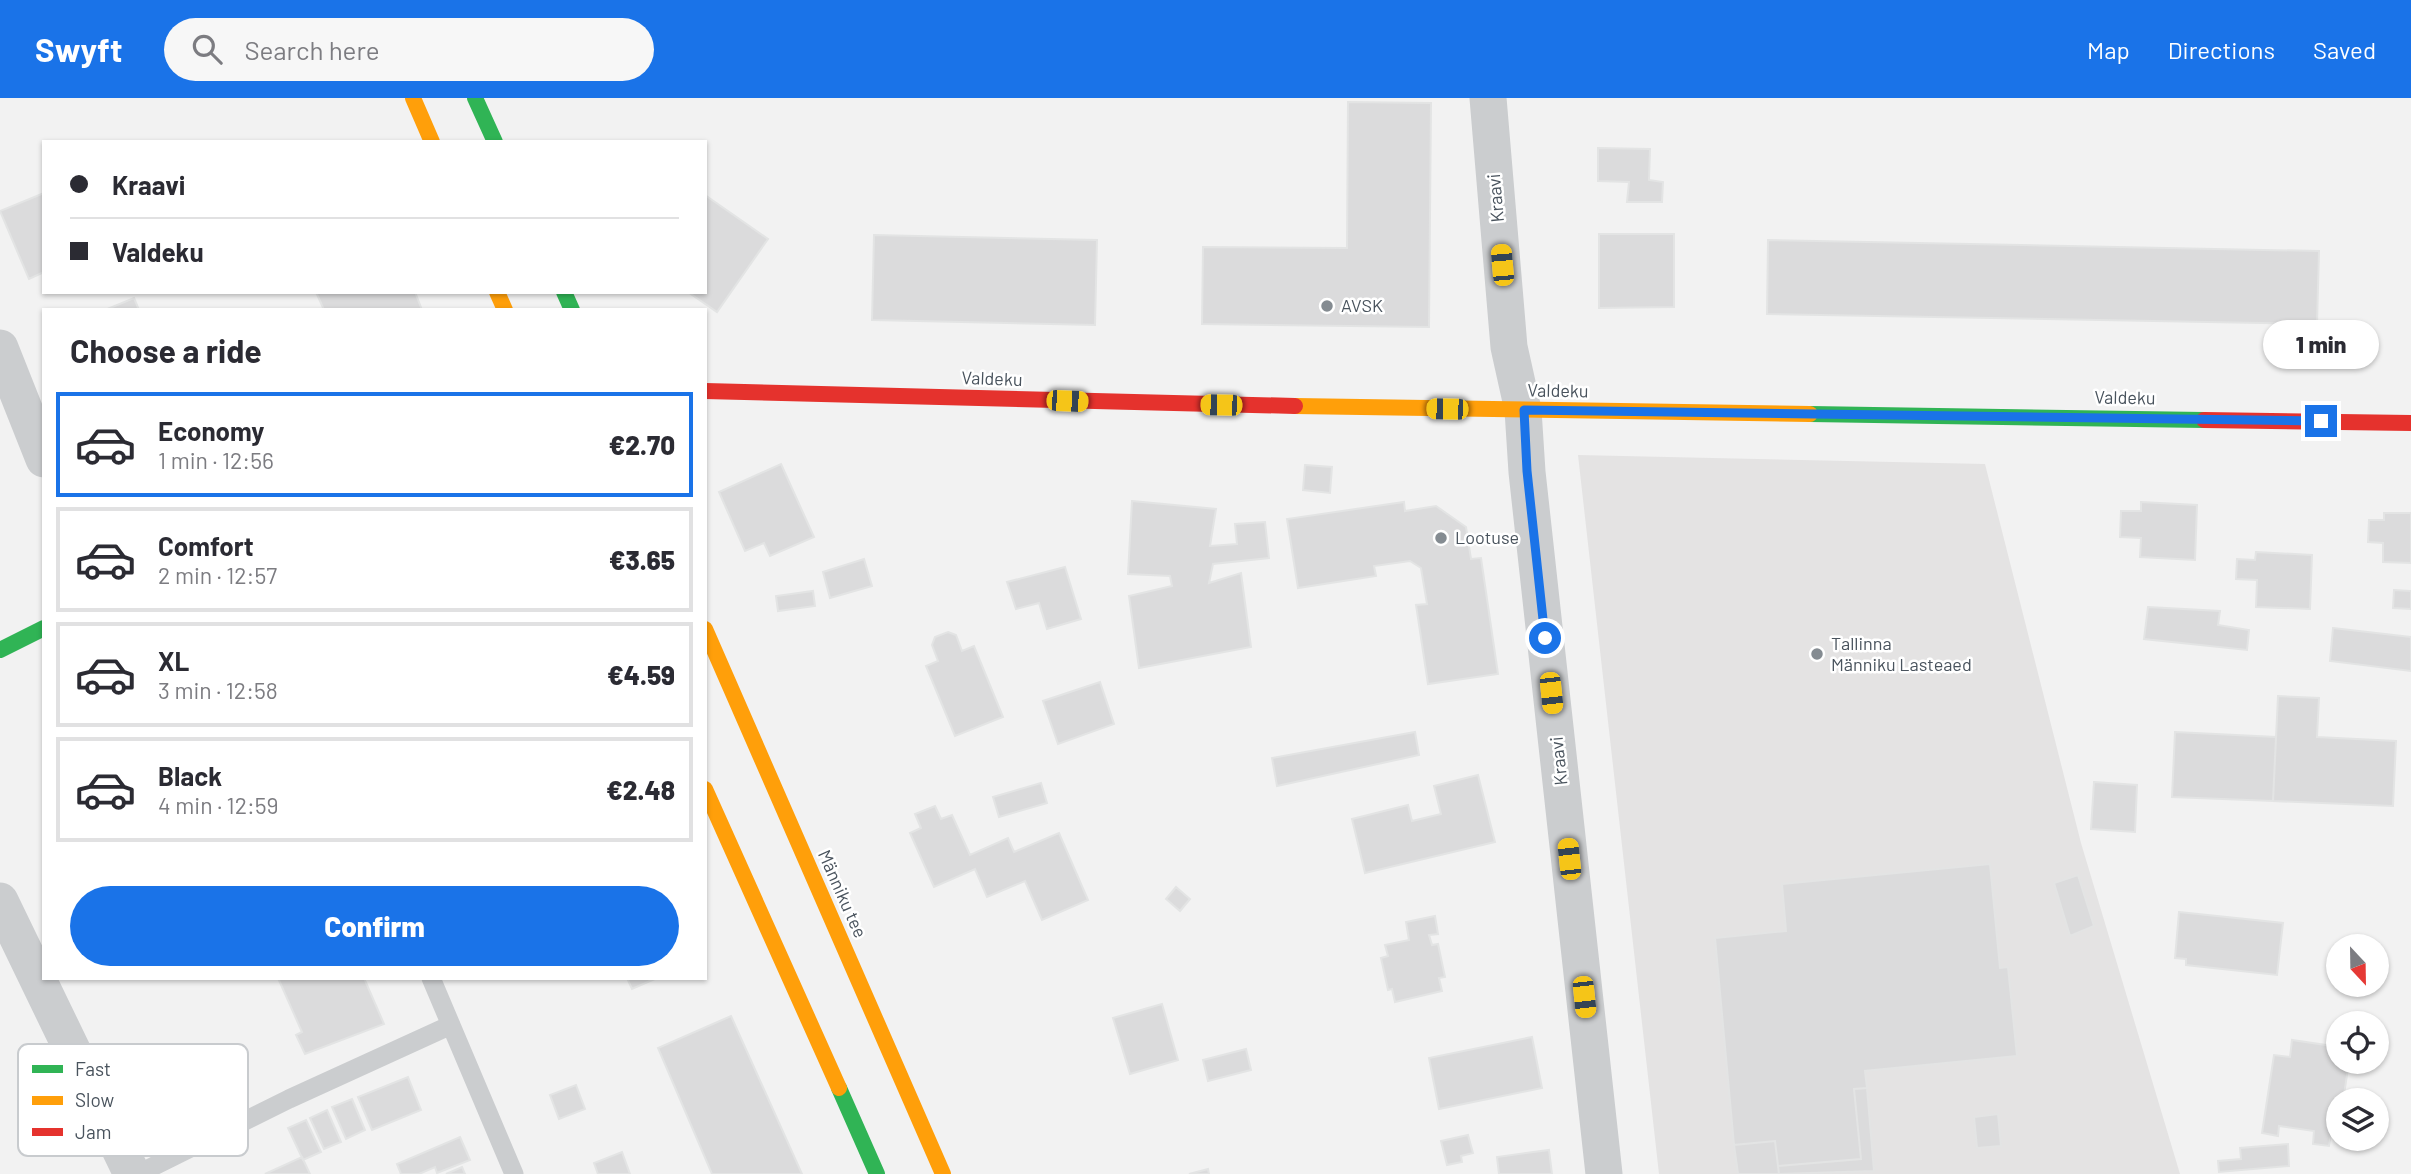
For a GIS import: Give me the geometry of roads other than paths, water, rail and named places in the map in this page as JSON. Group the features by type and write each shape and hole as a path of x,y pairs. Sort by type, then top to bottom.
{"street":[{"path":"413,98 431,140"},
{"path":"475,98 494,140"},
{"name":"Kraavi","path":"1488,98 1508,347 1524,410 1527,471 1604,1174"},
{"path":"0,348 42,454"},
{"name":"Valdeku","path":"707,391 1147,404 2411,423"},
{"path":"0,650 42,629"},
{"name":"Männiku tee","path":"707,634 943,1174"},
{"path":"707,793 877,1174"},
{"path":"0,901 69,1044"},
{"path":"123,1156 132,1174"}],"lane":[{"path":"432,980 514,1174"},
{"path":"248,1119 451,1025"},
{"path":"138,1174 174,1156"}],"place":[{"name":"AVSK","path":"1327,306"},
{"name":"Lootuse","path":"1441,538"},
{"name":"Tallinna Männiku Lasteaed","path":"1817,654"}]}
